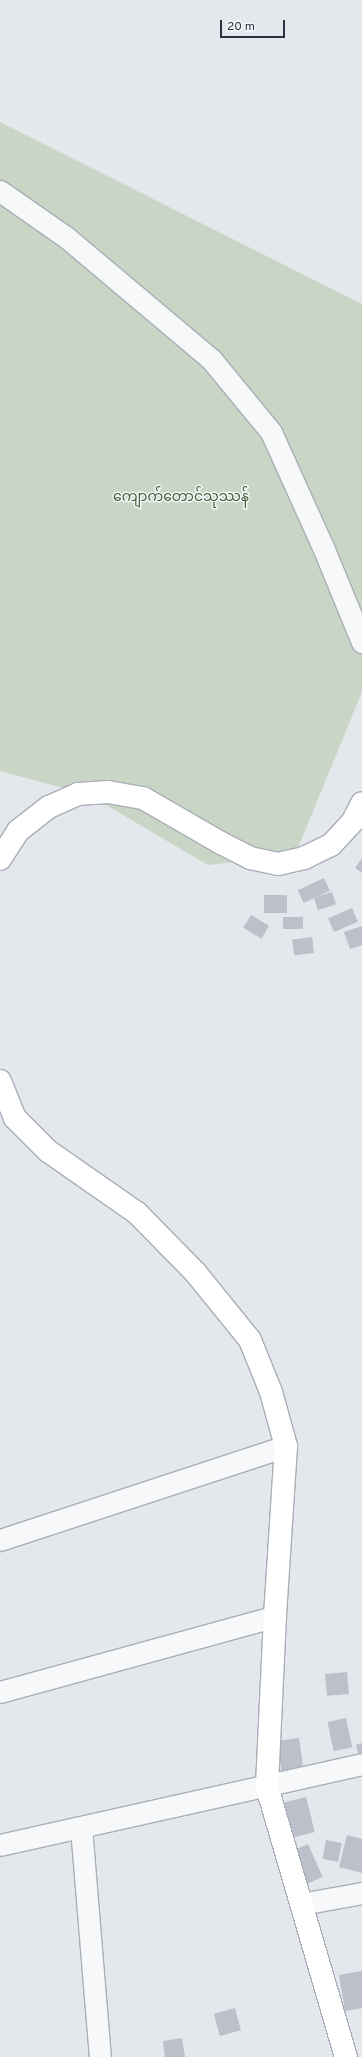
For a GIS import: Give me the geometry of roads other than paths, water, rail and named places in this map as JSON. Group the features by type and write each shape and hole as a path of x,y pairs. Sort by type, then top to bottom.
{"street":[{"path":"0,191 66,237 211,359 271,432 323,547 362,642"},
{"path":"0,859 18,831 49,807 78,794 108,792 143,798 226,846 250,858 278,864 304,858 331,845 353,821 362,803"},
{"path":"0,1081 15,1118 48,1151 137,1213 195,1272 250,1340 271,1392 286,1446 274,1616 267,1787 346,2057"},
{"path":"0,1540 286,1446"},
{"path":"0,1692 274,1616"},
{"path":"0,1844 267,1787 362,1764"},
{"path":"81,1827 100,2057"},
{"path":"301,1904 362,1893"}],"park label":[{"name":"ကျောက်တောင်သုဿန်","path":"181,498"}]}
